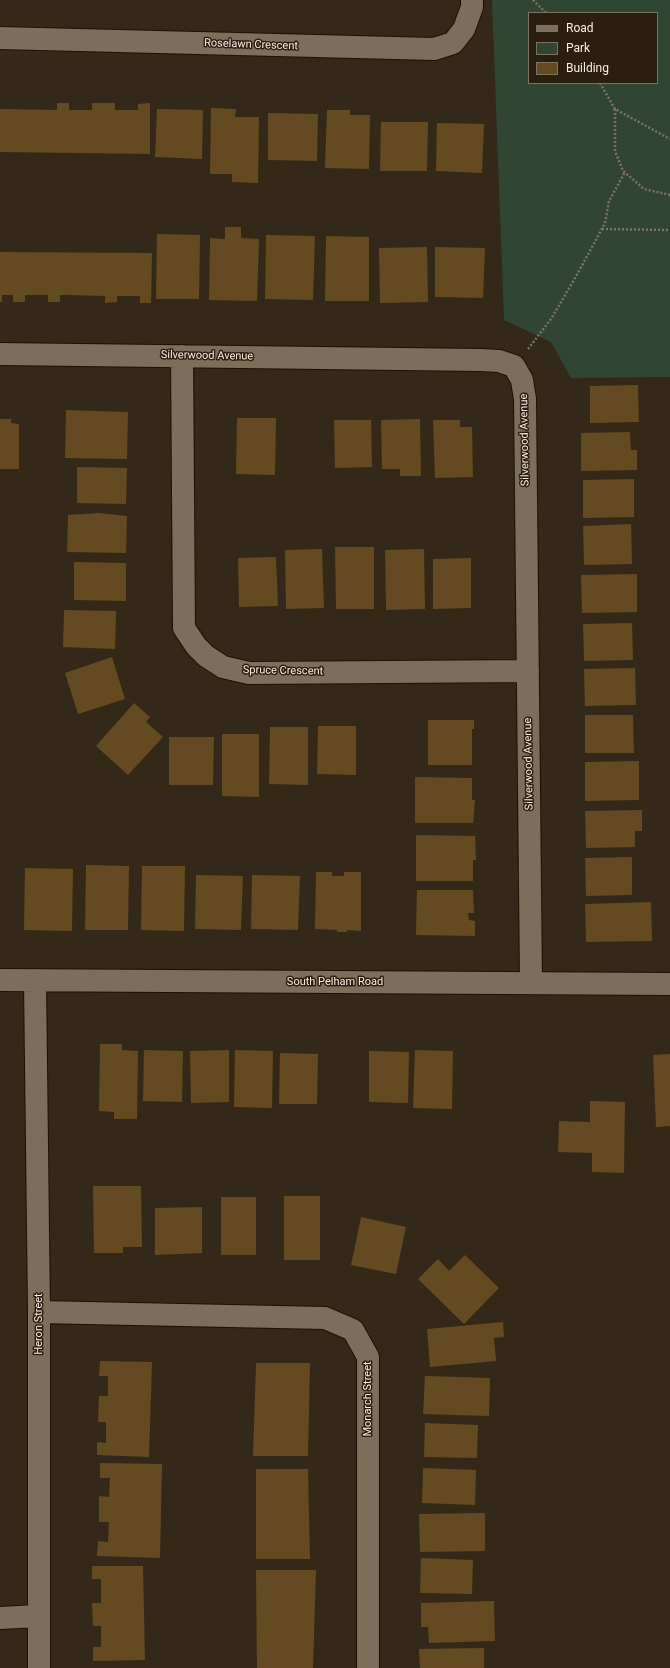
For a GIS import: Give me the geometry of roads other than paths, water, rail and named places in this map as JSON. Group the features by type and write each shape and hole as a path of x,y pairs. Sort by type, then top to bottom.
{"street":[{"name":"Roselawn Crescent","path":"0,38 434,49 453,43 464,29 472,7 472,0"},
{"name":"Silverwood Avenue","path":"0,354 480,360 500,361 514,366 522,380 525,399 531,983"},
{"name":"Spruce Crescent","path":"182,356 184,628 196,646 206,656 223,667 249,673 528,671"},
{"name":"South Pelham Road","path":"0,980 670,984"},
{"name":"Heron Street","path":"35,980 39,1312 39,1668"},
{"name":"Monarch Street","path":"39,1312 325,1318 353,1330 368,1356 368,1668"},
{"path":"0,1618 38,1616"}]}
